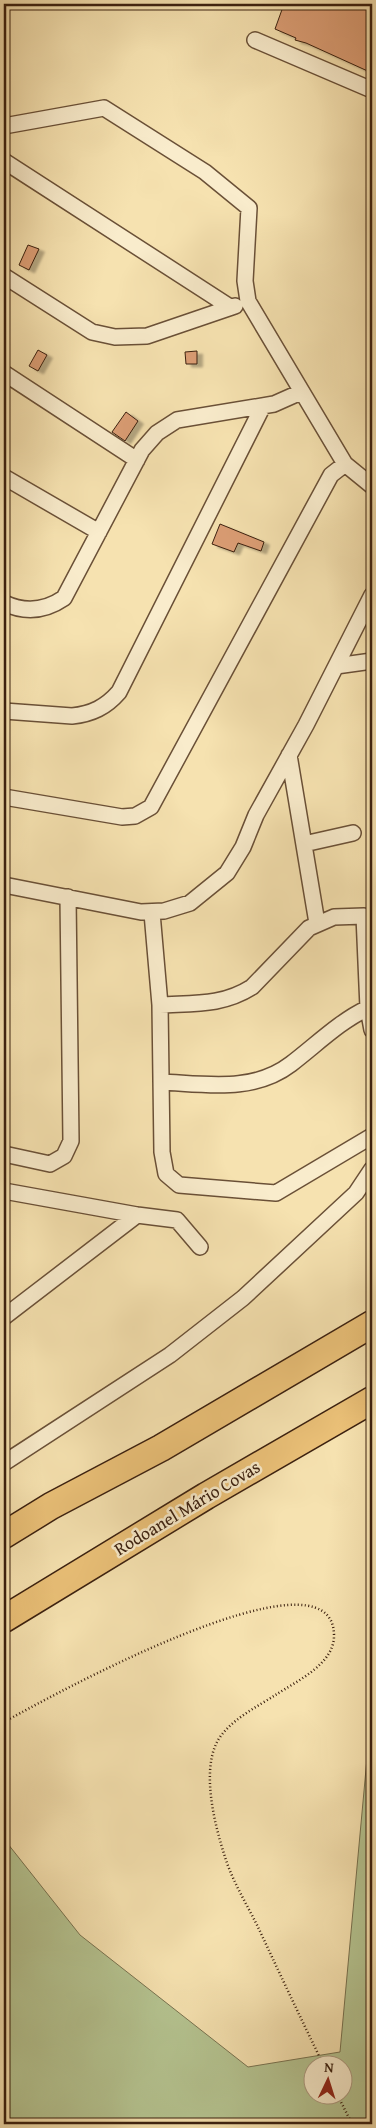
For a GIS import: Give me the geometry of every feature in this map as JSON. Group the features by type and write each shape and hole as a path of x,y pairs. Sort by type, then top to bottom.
{"highway":[{"path":"4,1535 51,1506 161,1448 372,1324"},
{"name":"Rodoanel Mário Covas","path":"4,1619 206,1496 372,1400"}],"street":[{"path":"255,40 372,90"},
{"path":"4,126 104,108 205,172 249,208 245,281 248,301 345,464 372,486"},
{"path":"4,161 230,307"},
{"path":"4,276 92,332 115,337 147,336 248,301"},
{"path":"4,373 137,460"},
{"path":"4,603 13,607 31,610 49,606 64,598 142,450 157,433 177,420 274,404 301,392"},
{"path":"4,711 72,716 84,715 104,706 115,696 263,406"},
{"path":"4,797 122,817 135,816 151,807 331,475 345,464"},
{"path":"4,477 99,532"},
{"path":"4,885 130,911 152,913 170,910 190,903 227,873 243,846 256,815 372,596"},
{"path":"336,666 372,661"},
{"path":"289,755 318,923"},
{"path":"304,844 353,833"},
{"path":"4,1154 50,1164 64,1156 71,1141 68,897"},
{"path":"152,913 160,1005 162,1152 166,1174 173,1182 184,1187 276,1193 372,1136"},
{"path":"160,1005 216,1002 241,994 252,987 301,935 318,923 343,915 364,916 368,1008 372,1030"},
{"path":"161,1082 231,1085 267,1078 290,1065 356,1014 368,1008"},
{"path":"4,1464 170,1355 243,1298 356,1193 372,1169"},
{"path":"4,1191 137,1215 177,1220 200,1247"},
{"path":"4,1317 137,1215"}],"path":[{"path":"4,1722 133,1655 179,1636 243,1614 274,1607 304,1604 314,1607 328,1618 333,1628 334,1637 328,1656 306,1675 247,1713 222,1735 213,1752 210,1766 215,1819 226,1859 319,2056"},
{"path":"343,2106 352,2124"}],"green space":[{"path":"372,1704 372,2124 4,2124 4,1839 80,1935 248,2067 304,2058 304,2106 354,2106 354,2056 315,2056 340,2052"}],"building":[{"path":"284,4 372,4 372,73 306,43 295,40 296,38 275,29"},
{"path":"28,245 39,249 29,270 19,265"},
{"path":"38,350 47,355 38,371 29,366"},
{"path":"197,351 197,364 186,364 185,352"},
{"path":"126,412 138,421 125,441 112,432"},
{"path":"220,524 264,542 261,551 238,543 234,552 212,544"}]}
